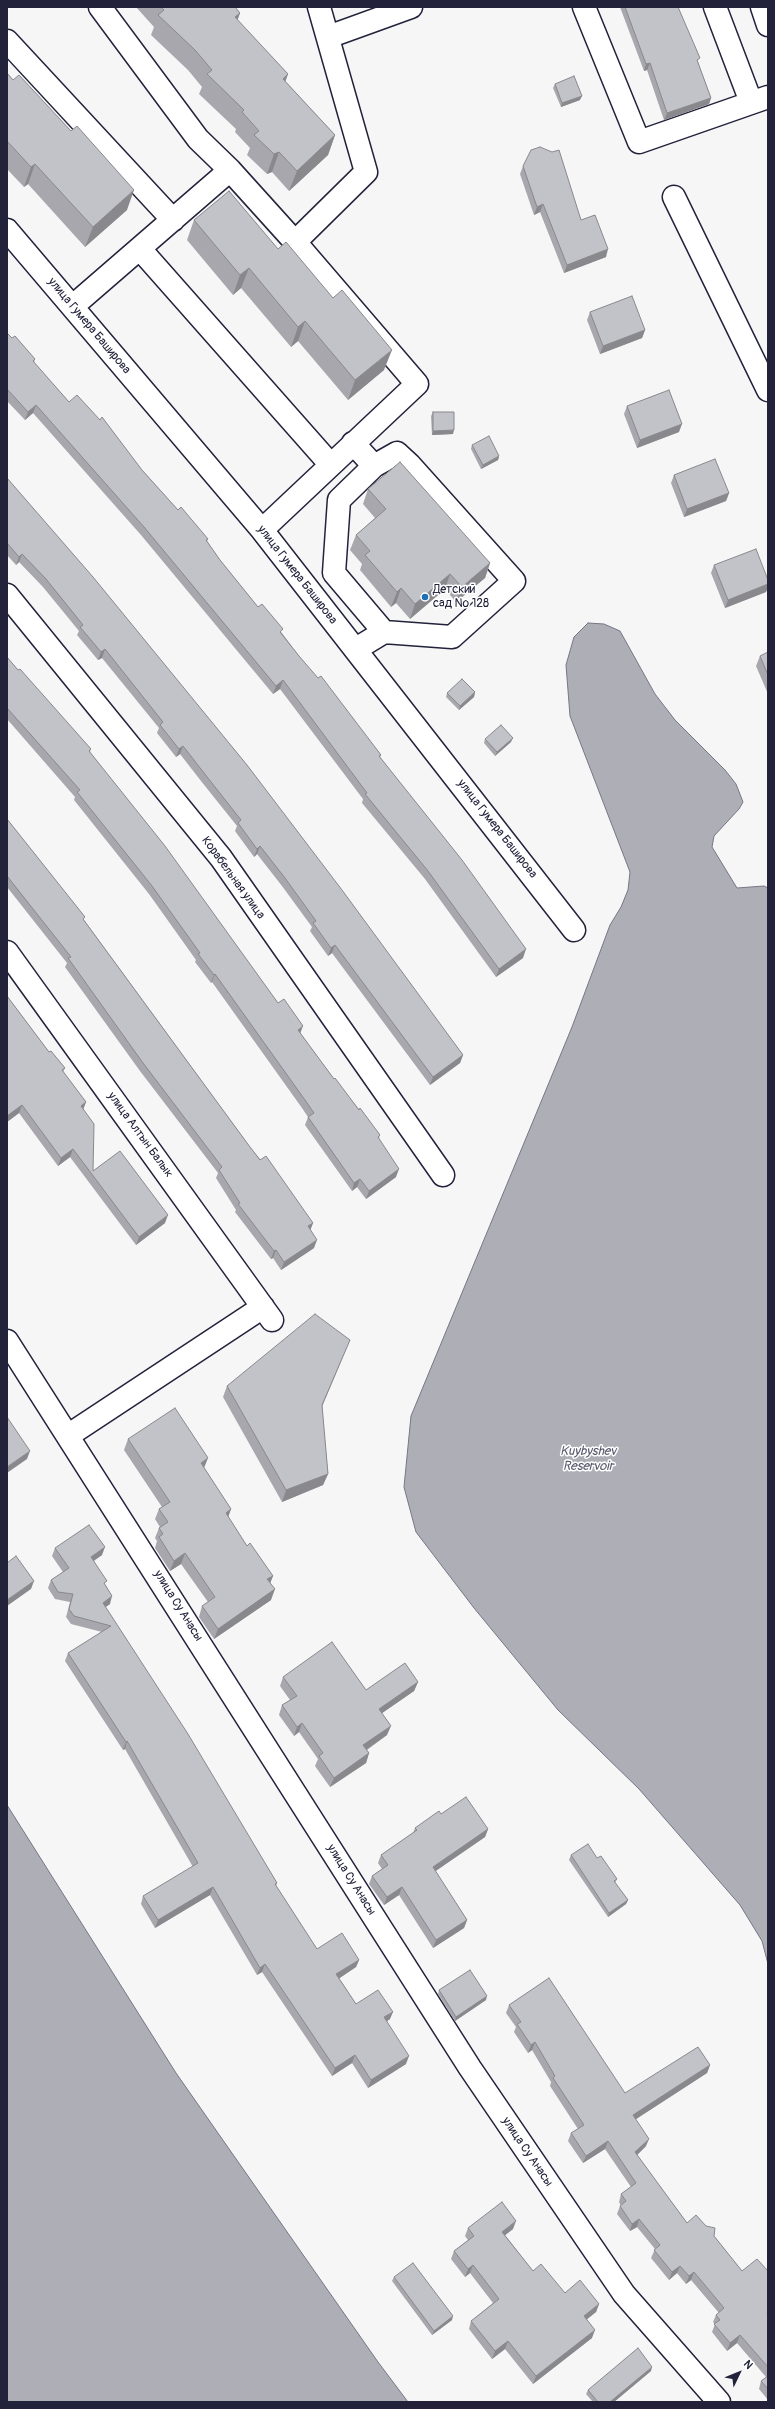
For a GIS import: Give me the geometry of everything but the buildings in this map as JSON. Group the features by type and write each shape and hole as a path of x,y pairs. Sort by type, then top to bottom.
{"street":[{"path":"100,7 198,139 230,170 295,242 418,384 330,464 262,530"},
{"path":"295,242 366,172 319,7"},
{"path":"328,37 411,7"},
{"path":"584,7 639,142 759,99 715,7"},
{"path":"762,7 768,25"},
{"path":"7,41 173,220"},
{"path":"73,306 230,170"},
{"path":"674,197 768,390"},
{"name":"улица Гумера Баширова","path":"7,230 262,530 574,930"},
{"path":"140,249 330,464"},
{"path":"353,443 374,466"},
{"path":"356,649 384,632 452,637 514,581 410,465 397,454 374,466 339,500 334,573 384,632"},
{"name":"Корабельная улица","path":"7,595 221,858 442,1175"},
{"name":"улица Алтын Балык","path":"7,952 268,1313 69,1435"},
{"name":"улица Су Анасы","path":"7,1341 69,1435 475,2074 624,2294 719,2402"}],"water":[{"name":"Kuybyshev Reservoir","path":"588,623 604,624 620,631 655,694 675,720 725,770 736,784 743,802 739,809 714,836 712,847 737,888 764,886 768,888 768,1964 762,1941 740,1905 639,1789 558,1710 474,1608 416,1532 404,1487 411,1416 572,1027 610,925 621,907 628,890 630,872 570,716 566,665 574,637"},
{"path":"7,1805 176,2073 378,2362 408,2402 7,2402"}],"place":[{"name":"Детский сад № 128","path":"425,597"}]}
